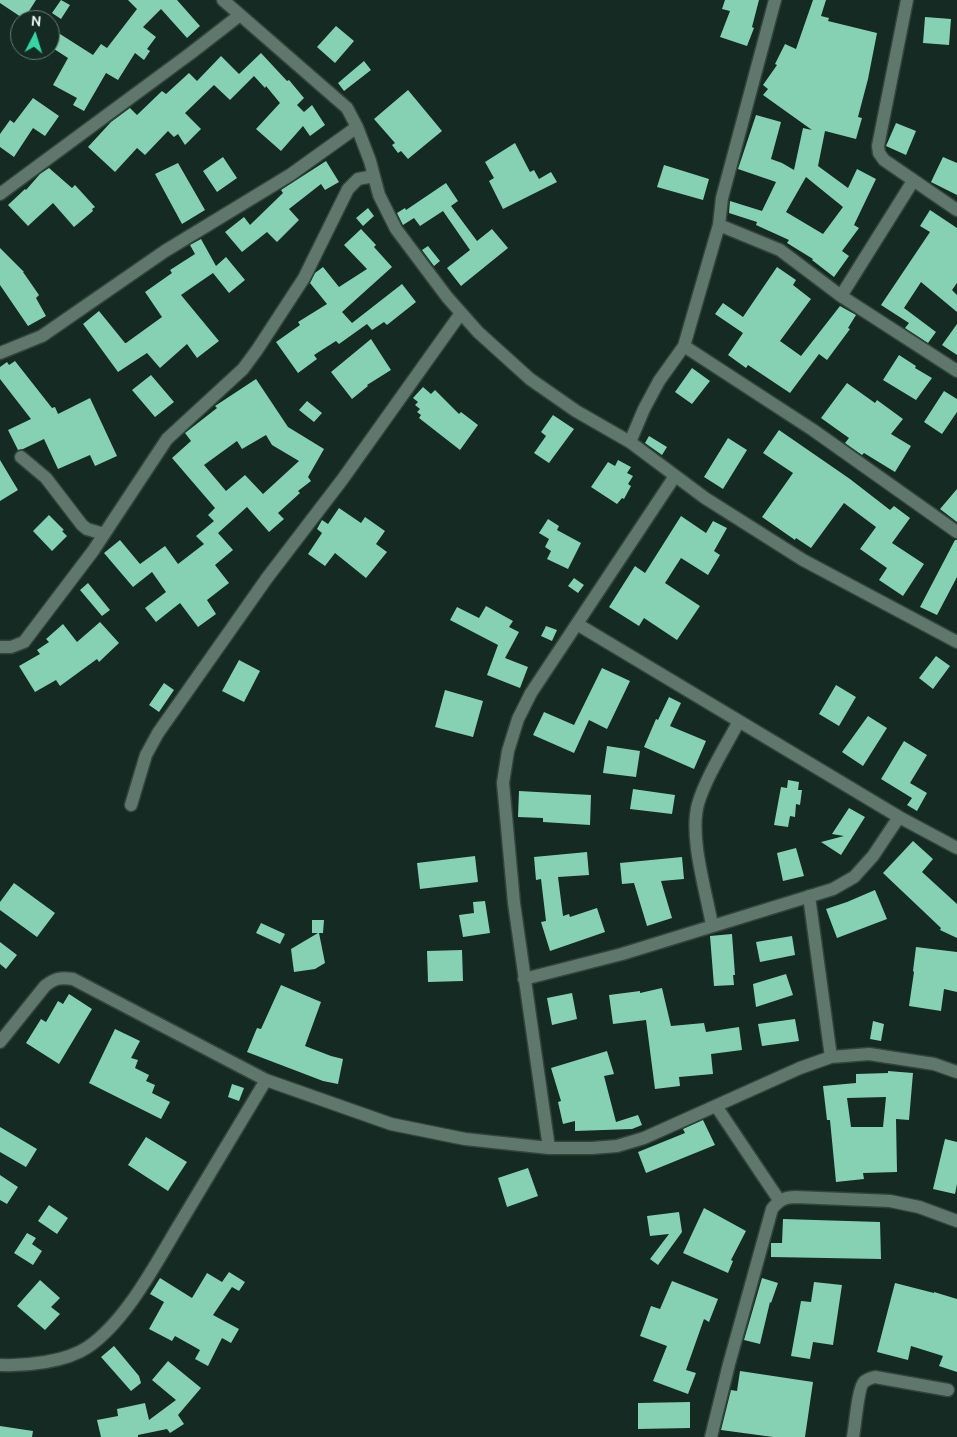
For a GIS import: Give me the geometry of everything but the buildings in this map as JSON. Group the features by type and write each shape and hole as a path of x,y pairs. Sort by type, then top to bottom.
{"street":[{"path":"223,0 347,108 357,127 379,196 396,229 461,313 478,332 530,379 576,411 630,442 705,498 803,560 957,642"},
{"path":"630,442 644,409 659,381 684,346 719,225 722,198 775,0"},
{"path":"907,0 878,146 879,153 884,160 957,210"},
{"path":"0,194 240,15"},
{"path":"0,353 42,336 165,251 290,175 357,127"},
{"path":"0,647 11,647 24,642 104,534 167,439 243,370 304,278 348,189 358,179 374,176"},
{"path":"841,296 913,181"},
{"path":"719,225 780,250 841,296 957,370"},
{"path":"131,805 146,755 158,733 266,578 342,480 461,313"},
{"path":"684,346 813,430 957,532"},
{"path":"21,457 46,478 82,525 87,529 104,534"},
{"path":"549,1148 514,903 503,783 508,751 518,719 532,693 675,476"},
{"path":"577,624 899,817 957,848"},
{"path":"712,925 695,834 696,819 699,802 705,787 739,721"},
{"path":"524,979 622,954 833,889 854,877 873,856 899,817"},
{"path":"808,896 831,1057"},
{"path":"0,1042 52,980 61,977 73,979 266,1080 392,1124 465,1139 549,1148 616,1146 644,1138 800,1068 831,1057 869,1054 934,1064 957,1072"},
{"path":"0,1365 16,1366 58,1360 87,1348 111,1328 148,1276 266,1080"},
{"path":"716,1106 779,1200"},
{"path":"711,1437 772,1209 779,1200 787,1197 796,1197 890,1201 919,1207 957,1221"},
{"path":"853,1437 860,1390 864,1382 869,1379 875,1377 948,1390"}]}
